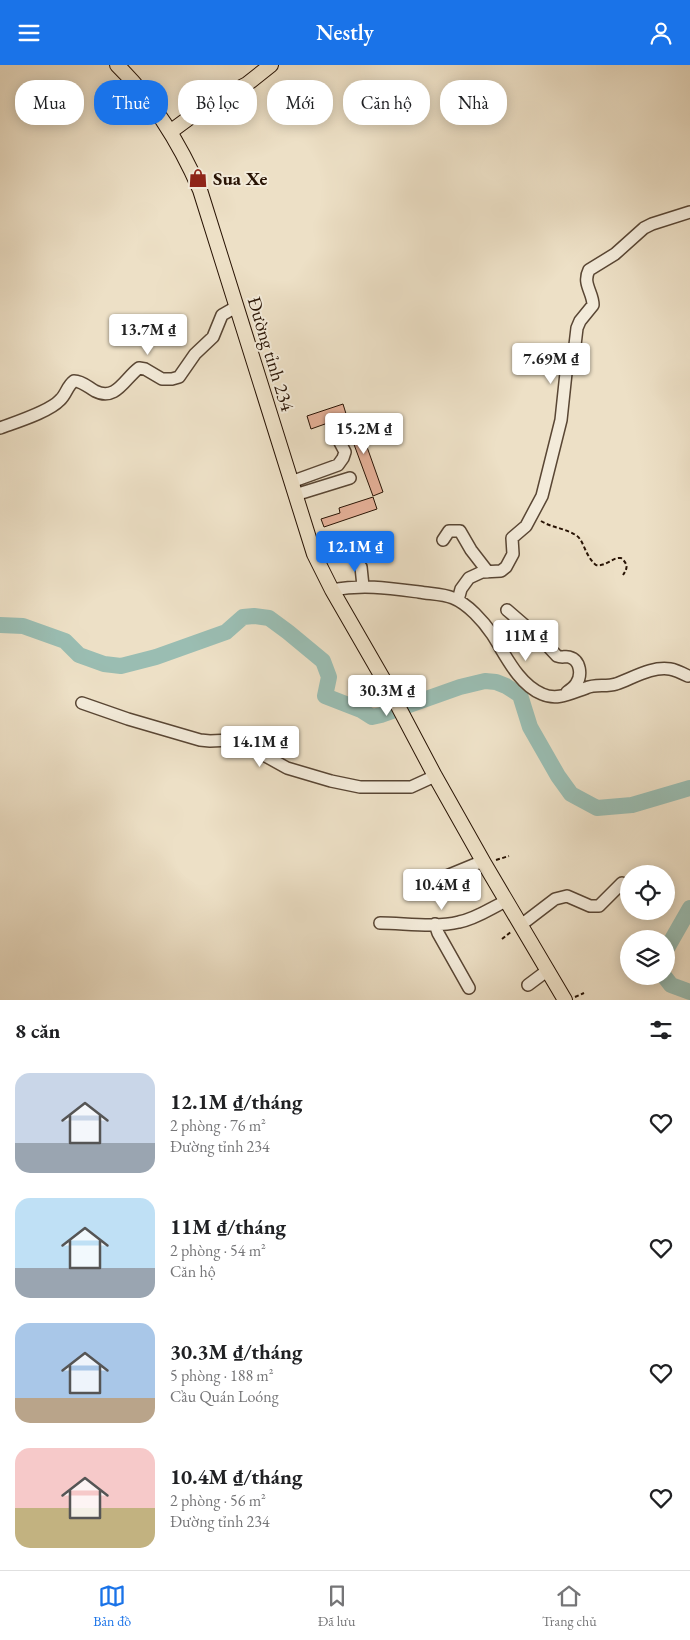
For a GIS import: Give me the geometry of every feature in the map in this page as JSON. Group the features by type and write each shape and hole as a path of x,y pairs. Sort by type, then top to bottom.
{"main road":[{"name":"Đường tỉnh 234","path":"117,65 144,94 170,132 200,190 311,546 332,590 389,689 435,776"},
{"path":"170,132 208,104 247,84 271,65"},
{"path":"435,776 483,862 565,1000"}],"street":[{"path":"458,600 461,589 469,578 478,573 501,571 506,567 512,555 512,538 522,530 542,496 561,420 566,373 575,345 576,328 593,305 586,281 587,273 594,266 615,254 644,228 690,212"},
{"path":"0,428 58,403 74,381 81,382 98,392 111,393 121,387 139,368 162,379 175,379 182,374 195,354 212,337 222,315 236,307"},
{"path":"293,489 340,463 345,452 332,427"},
{"path":"293,489 350,478"},
{"path":"443,540 450,531 460,531 471,550 488,572"},
{"path":"361,567 363,586"},
{"path":"332,590 363,586 446,596 458,600 486,625 527,685 544,695 554,698 587,687 616,683 659,669 670,669 688,676"},
{"path":"507,610 558,656 570,657 578,665 580,672 577,683 562,696"},
{"path":"82,703 128,719 200,740 232,741 244,744 286,768 360,787 411,787 435,776"},
{"path":"415,889 483,862"},
{"path":"521,925 555,899 567,896 590,906 599,905 620,885"},
{"path":"380,923 435,924 459,922 473,918 506,901"},
{"path":"435,924 438,933 469,988"},
{"path":"528,985 548,970"}],"path":[{"path":"533,514 547,525 564,529 577,536 588,557 596,565 603,565 617,557 621,557 627,566 623,575"},
{"path":"483,862 510,856"}],"building":[{"path":"343,404 347,417 336,421 329,420 325,424 311,429 307,416"},
{"path":"356,416 383,492 373,496 345,420"},
{"path":"373,497 377,509 324,527 321,519 340,513 339,508"}],"waterway":[{"path":"0,625 23,626 65,641 79,655 104,664 121,666 156,657 226,632 243,617 269,618 323,661 329,677 325,696 361,710 372,717 460,687 485,681 496,682 506,686 520,695 530,727 558,776 571,794 597,808 632,805 690,788"},
{"path":"675,934 690,908"},
{"path":"671,985 690,992"}],"place":[{"name":"Sua Xe","path":"198,178"}]}
